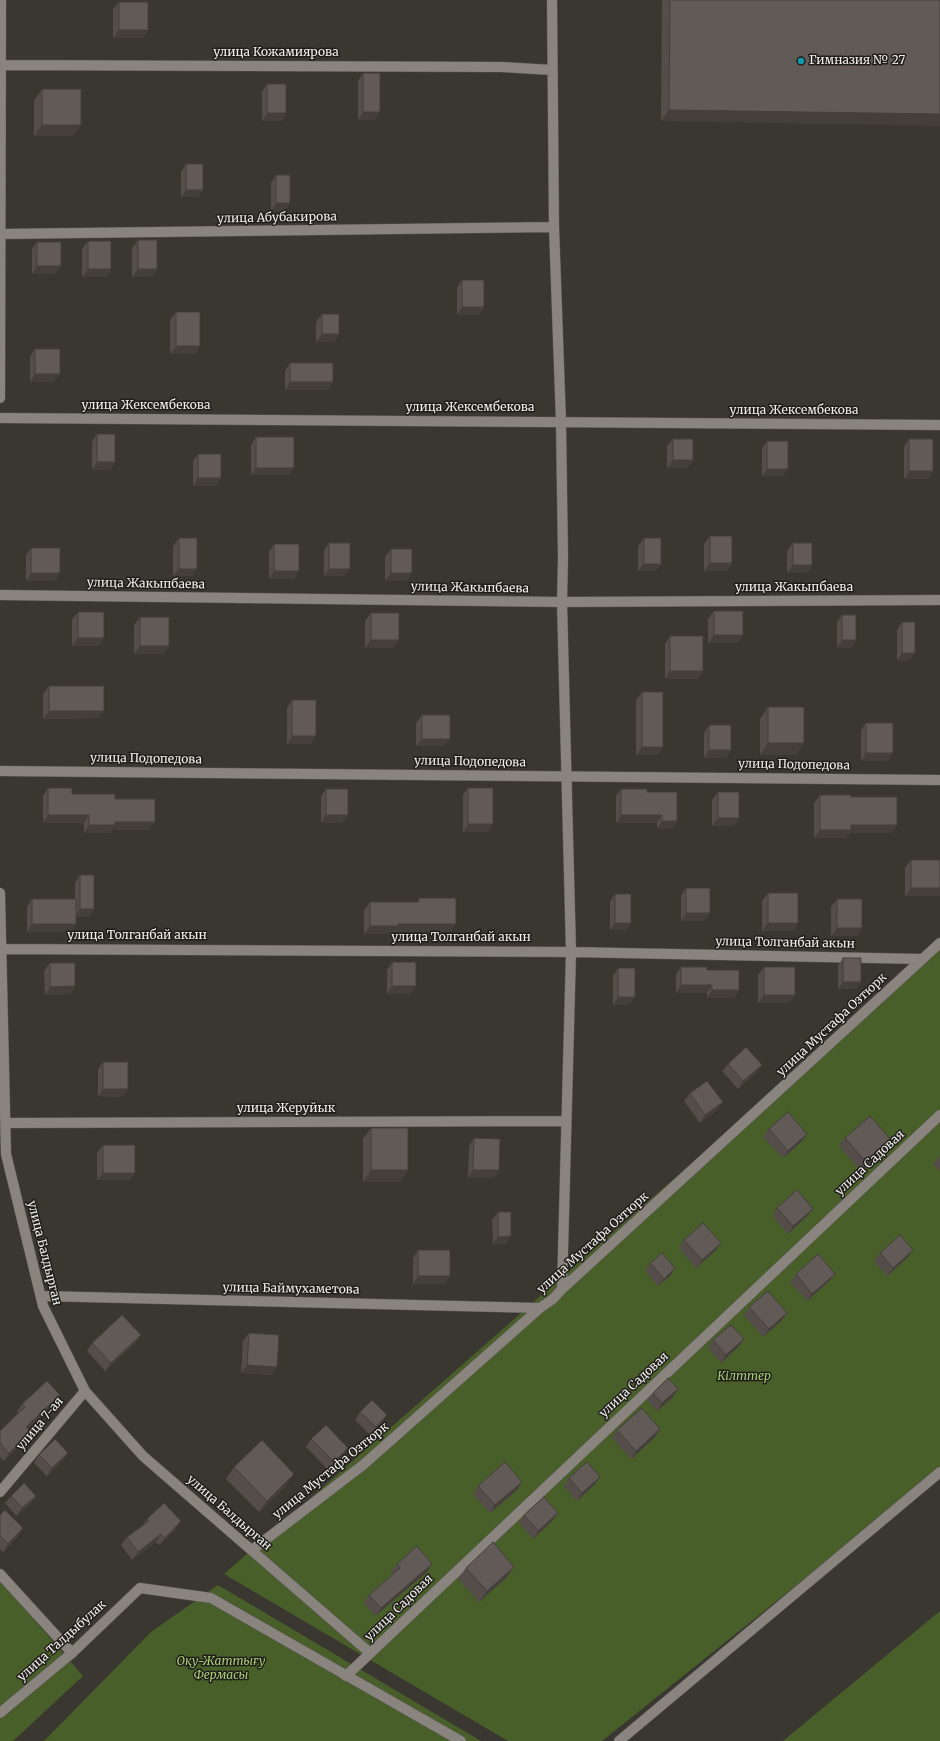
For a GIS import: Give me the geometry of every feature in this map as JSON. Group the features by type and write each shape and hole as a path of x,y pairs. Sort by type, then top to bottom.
{"street":[{"path":"0,398 1,0"},
{"path":"552,0 554,228 560,422 563,558 562,602 571,952 562,1288"},
{"name":"улица Кожамиярова","path":"0,64 494,67 552,70"},
{"name":"улица Абубакирова","path":"0,234 554,228"},
{"name":"улица Жексембекова","path":"0,418 940,425"},
{"name":"улица Жакыпбаева","path":"0,595 562,602 940,600"},
{"name":"улица Подопедова","path":"0,771 940,780"},
{"name":"улица Балдырган","path":"0,893 6,1154 43,1306 85,1391 144,1456 370,1653"},
{"name":"улица Мустафа Озтюрк","path":"252,1550 363,1465 540,1308 553,1299 562,1288 940,943"},
{"name":"улица Толганбай акын","path":"1,949 571,952 922,959"},
{"name":"улица Садовая","path":"346,1676 940,1115"},
{"name":"улица Жеруйык","path":"6,1123 566,1121"},
{"name":"улица Баймухаметова","path":"41,1296 540,1308"},
{"name":"улица 7-ая","path":"0,1492 85,1391"},
{"path":"619,1741 940,1472"},
{"path":"0,1574 72,1652"},
{"name":"улица Талдыбулак","path":"0,1713 72,1652 140,1588 210,1598 346,1676"},
{"path":"346,1676 461,1741"}],"green space":[{"name":"Кілттер","path":"940,945 940,1470 602,1741 508,1741 224,1574"},
{"path":"0,1580 83,1676 13,1741 0,1741"},
{"name":"Оқу-Жаттығу Фермасы","path":"218,1585 481,1741 44,1741 151,1632"},
{"path":"940,1611 940,1741 783,1741"}],"building":[{"name":"Гимназия № 27","path":"670,0 940,0 940,114 669,110"},
{"path":"119,2 148,2 148,30 119,30"},
{"path":"363,73 380,73 380,112 363,112"},
{"path":"267,84 286,84 286,113 267,113"},
{"path":"42,89 81,89 81,125 42,125"},
{"path":"186,164 203,164 203,190 186,190"},
{"path":"276,175 290,175 290,203 276,203"},
{"path":"138,240 157,240 157,269 138,269"},
{"path":"88,241 111,241 111,269 88,269"},
{"path":"37,242 61,242 61,266 37,266"},
{"path":"462,280 484,280 484,307 462,307"},
{"path":"176,312 200,312 200,346 176,346"},
{"path":"322,314 339,314 339,334 322,334"},
{"path":"35,349 60,349 60,374 35,374"},
{"path":"290,363 333,363 333,382 290,382"},
{"path":"97,434 115,434 115,462 97,462"},
{"path":"256,437 294,437 294,468 256,468"},
{"path":"673,439 693,439 693,460 673,460"},
{"path":"909,439 933,439 933,471 909,471"},
{"path":"767,441 788,441 788,469 767,469"},
{"path":"198,454 221,454 221,478 198,478"},
{"path":"710,536 732,536 732,563 710,563"},
{"path":"179,538 197,538 197,569 179,569"},
{"path":"644,538 661,538 661,564 644,564"},
{"path":"329,543 350,543 350,569 329,569"},
{"path":"793,543 812,543 812,565 793,565"},
{"path":"274,544 299,544 299,571 274,571"},
{"path":"31,548 60,548 60,573 31,573"},
{"path":"391,549 412,549 412,573 391,573"},
{"path":"714,611 743,611 743,635 714,635"},
{"path":"78,612 104,612 104,638 78,638"},
{"path":"371,613 399,613 399,640 371,640"},
{"path":"842,615 856,615 856,640 842,640"},
{"path":"140,617 169,617 169,646 140,646"},
{"path":"902,622 915,622 915,653 902,653"},
{"path":"670,636 703,636 703,671 670,671"},
{"path":"49,686 104,686 104,711 49,711"},
{"path":"642,692 663,692 663,747 642,747"},
{"path":"292,700 316,700 316,736 292,736"},
{"path":"768,707 804,707 804,743 768,743"},
{"path":"422,715 450,715 450,739 422,739"},
{"path":"866,723 893,723 893,753 866,753"},
{"path":"709,725 731,725 731,750 709,750"},
{"path":"48,788 72,788 72,794 115,794 115,799 155,799 155,822 115,822 115,825 89,825 89,815 48,815"},
{"path":"468,788 493,788 493,824 468,824"},
{"path":"326,789 348,789 348,815 326,815"},
{"path":"621,789 647,789 647,792 677,792 677,821 662,821 662,815 621,815"},
{"path":"718,792 739,792 739,818 718,818"},
{"path":"820,795 897,797 897,825 851,825 851,830 820,830"},
{"path":"911,860 940,860 940,888 911,888"},
{"path":"80,875 94,875 94,909 80,909"},
{"path":"686,888 710,888 710,913 686,913"},
{"path":"768,893 798,893 798,923 768,923"},
{"path":"615,894 631,894 631,923 615,923"},
{"path":"419,898 456,898 456,924 398,924 398,926 370,926 370,902 419,902"},
{"path":"32,899 76,899 76,924 32,924"},
{"path":"837,899 862,899 862,928 837,928"},
{"path":"843,958 861,958 861,982 843,982"},
{"path":"392,962 416,962 416,986 392,986"},
{"path":"50,963 75,963 75,986 50,987"},
{"path":"681,967 707,967 707,970 739,970 739,990 712,990 712,985 681,985"},
{"path":"764,967 795,967 795,995 764,995"},
{"path":"618,968 635,968 635,997 618,997"},
{"path":"746,1047 762,1065 743,1081 728,1064"},
{"path":"103,1062 128,1062 128,1089 103,1089"},
{"path":"707,1081 723,1102 705,1115 690,1093"},
{"path":"788,1112 807,1134 788,1151 769,1129"},
{"path":"870,1116 892,1141 867,1163 845,1138"},
{"path":"371,1128 408,1128 408,1170 371,1170"},
{"path":"474,1138 500,1139 499,1170 473,1170"},
{"path":"103,1145 135,1145 135,1173 103,1173"},
{"path":"797,1190 813,1209 793,1226 777,1208"},
{"path":"498,1212 511,1212 511,1236 498,1237"},
{"path":"703,1223 721,1243 702,1260 684,1240"},
{"path":"900,1235 913,1250 893,1268 880,1253"},
{"path":"418,1250 450,1250 450,1276 418,1276"},
{"path":"662,1253 675,1268 664,1279 650,1263"},
{"path":"818,1254 835,1274 812,1294 796,1274"},
{"path":"768,1291 787,1313 769,1329 749,1307"},
{"path":"122,1315 141,1335 111,1363 92,1343"},
{"path":"731,1325 744,1339 726,1355 713,1340"},
{"path":"249,1333 279,1335 277,1367 247,1365"},
{"path":"668,1378 678,1389 662,1403 653,1393"},
{"path":"47,1381 60,1395 26,1427 31,1433 9,1453 0,1443 0,1431 25,1407 22,1404"},
{"path":"372,1400 387,1415 376,1427 360,1412"},
{"path":"642,1408 660,1429 636,1451 617,1430"},
{"path":"326,1425 348,1448 334,1462 311,1439"},
{"path":"55,1439 68,1453 52,1468 39,1455"},
{"path":"262,1440 294,1474 267,1501 234,1467"},
{"path":"505,1462 522,1482 495,1505 478,1486"},
{"path":"587,1462 600,1477 582,1493 569,1478"},
{"path":"24,1483 36,1496 22,1508 11,1496"},
{"path":"544,1497 558,1513 538,1531 524,1515"},
{"path":"164,1503 181,1521 165,1538 161,1534 138,1552 127,1537 149,1521 147,1519"},
{"path":"5,1510 23,1528 8,1544 0,1536 0,1515"},
{"path":"493,1542 514,1567 487,1591 466,1568"},
{"path":"417,1546 432,1564 381,1608 369,1595 400,1568 397,1564"}],"place":[{"name":"Гимназия № 27","path":"801,61"}]}
